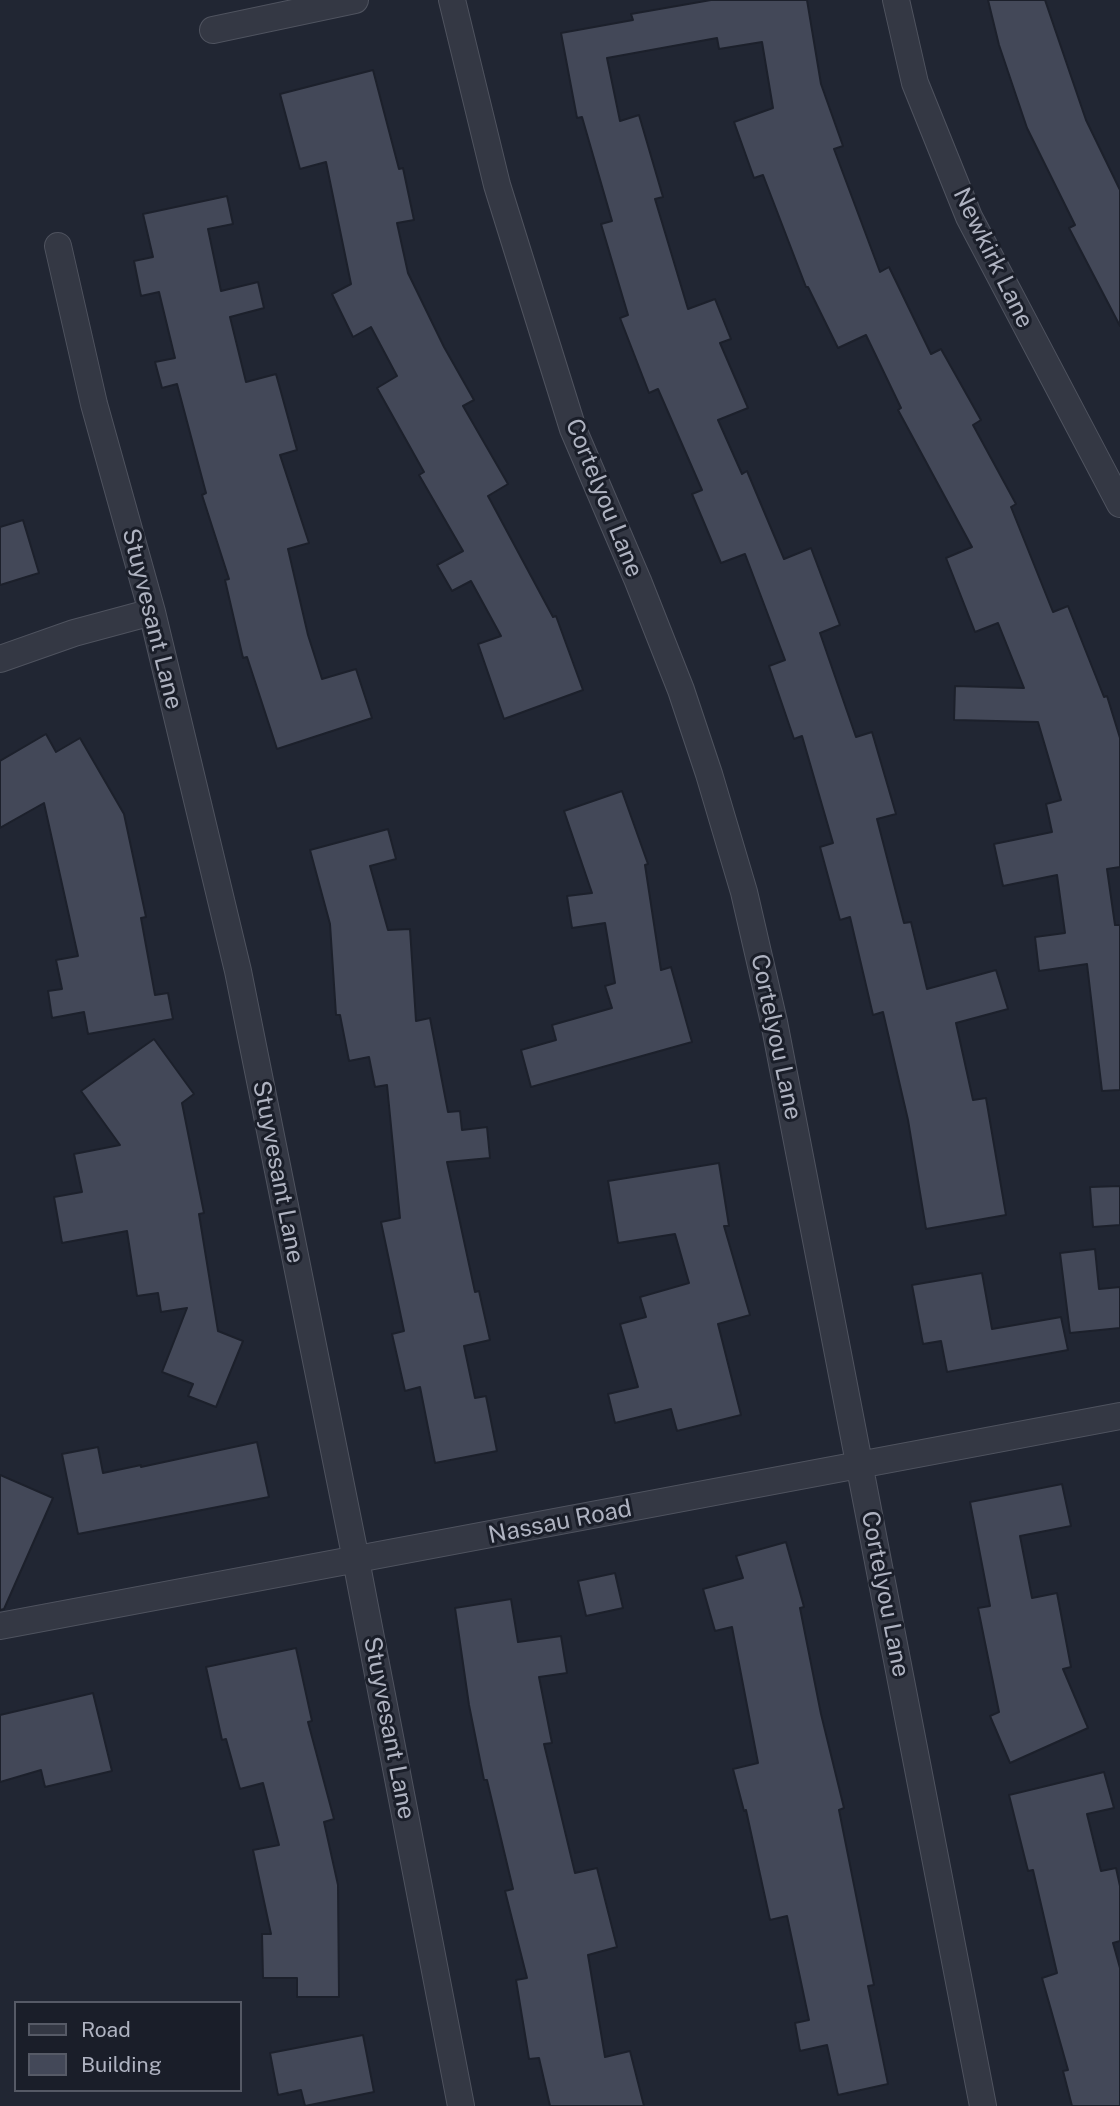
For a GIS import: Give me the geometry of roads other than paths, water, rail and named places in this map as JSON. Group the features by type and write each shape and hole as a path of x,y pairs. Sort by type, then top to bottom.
{"street":[{"path":"213,30 355,0"},
{"name":"Cortelyou Lane","path":"452,0 497,185 573,429 681,690 744,892 774,1022 983,2106"},
{"name":"Newkirk Lane","path":"896,0 915,83 969,217 1120,504"},
{"name":"Stuyvesant Lane","path":"58,246 94,404 152,612 238,971 356,1560 461,2106"},
{"path":"0,659 74,633 152,612"},
{"name":"Nassau Road","path":"0,1626 1120,1416"}]}
